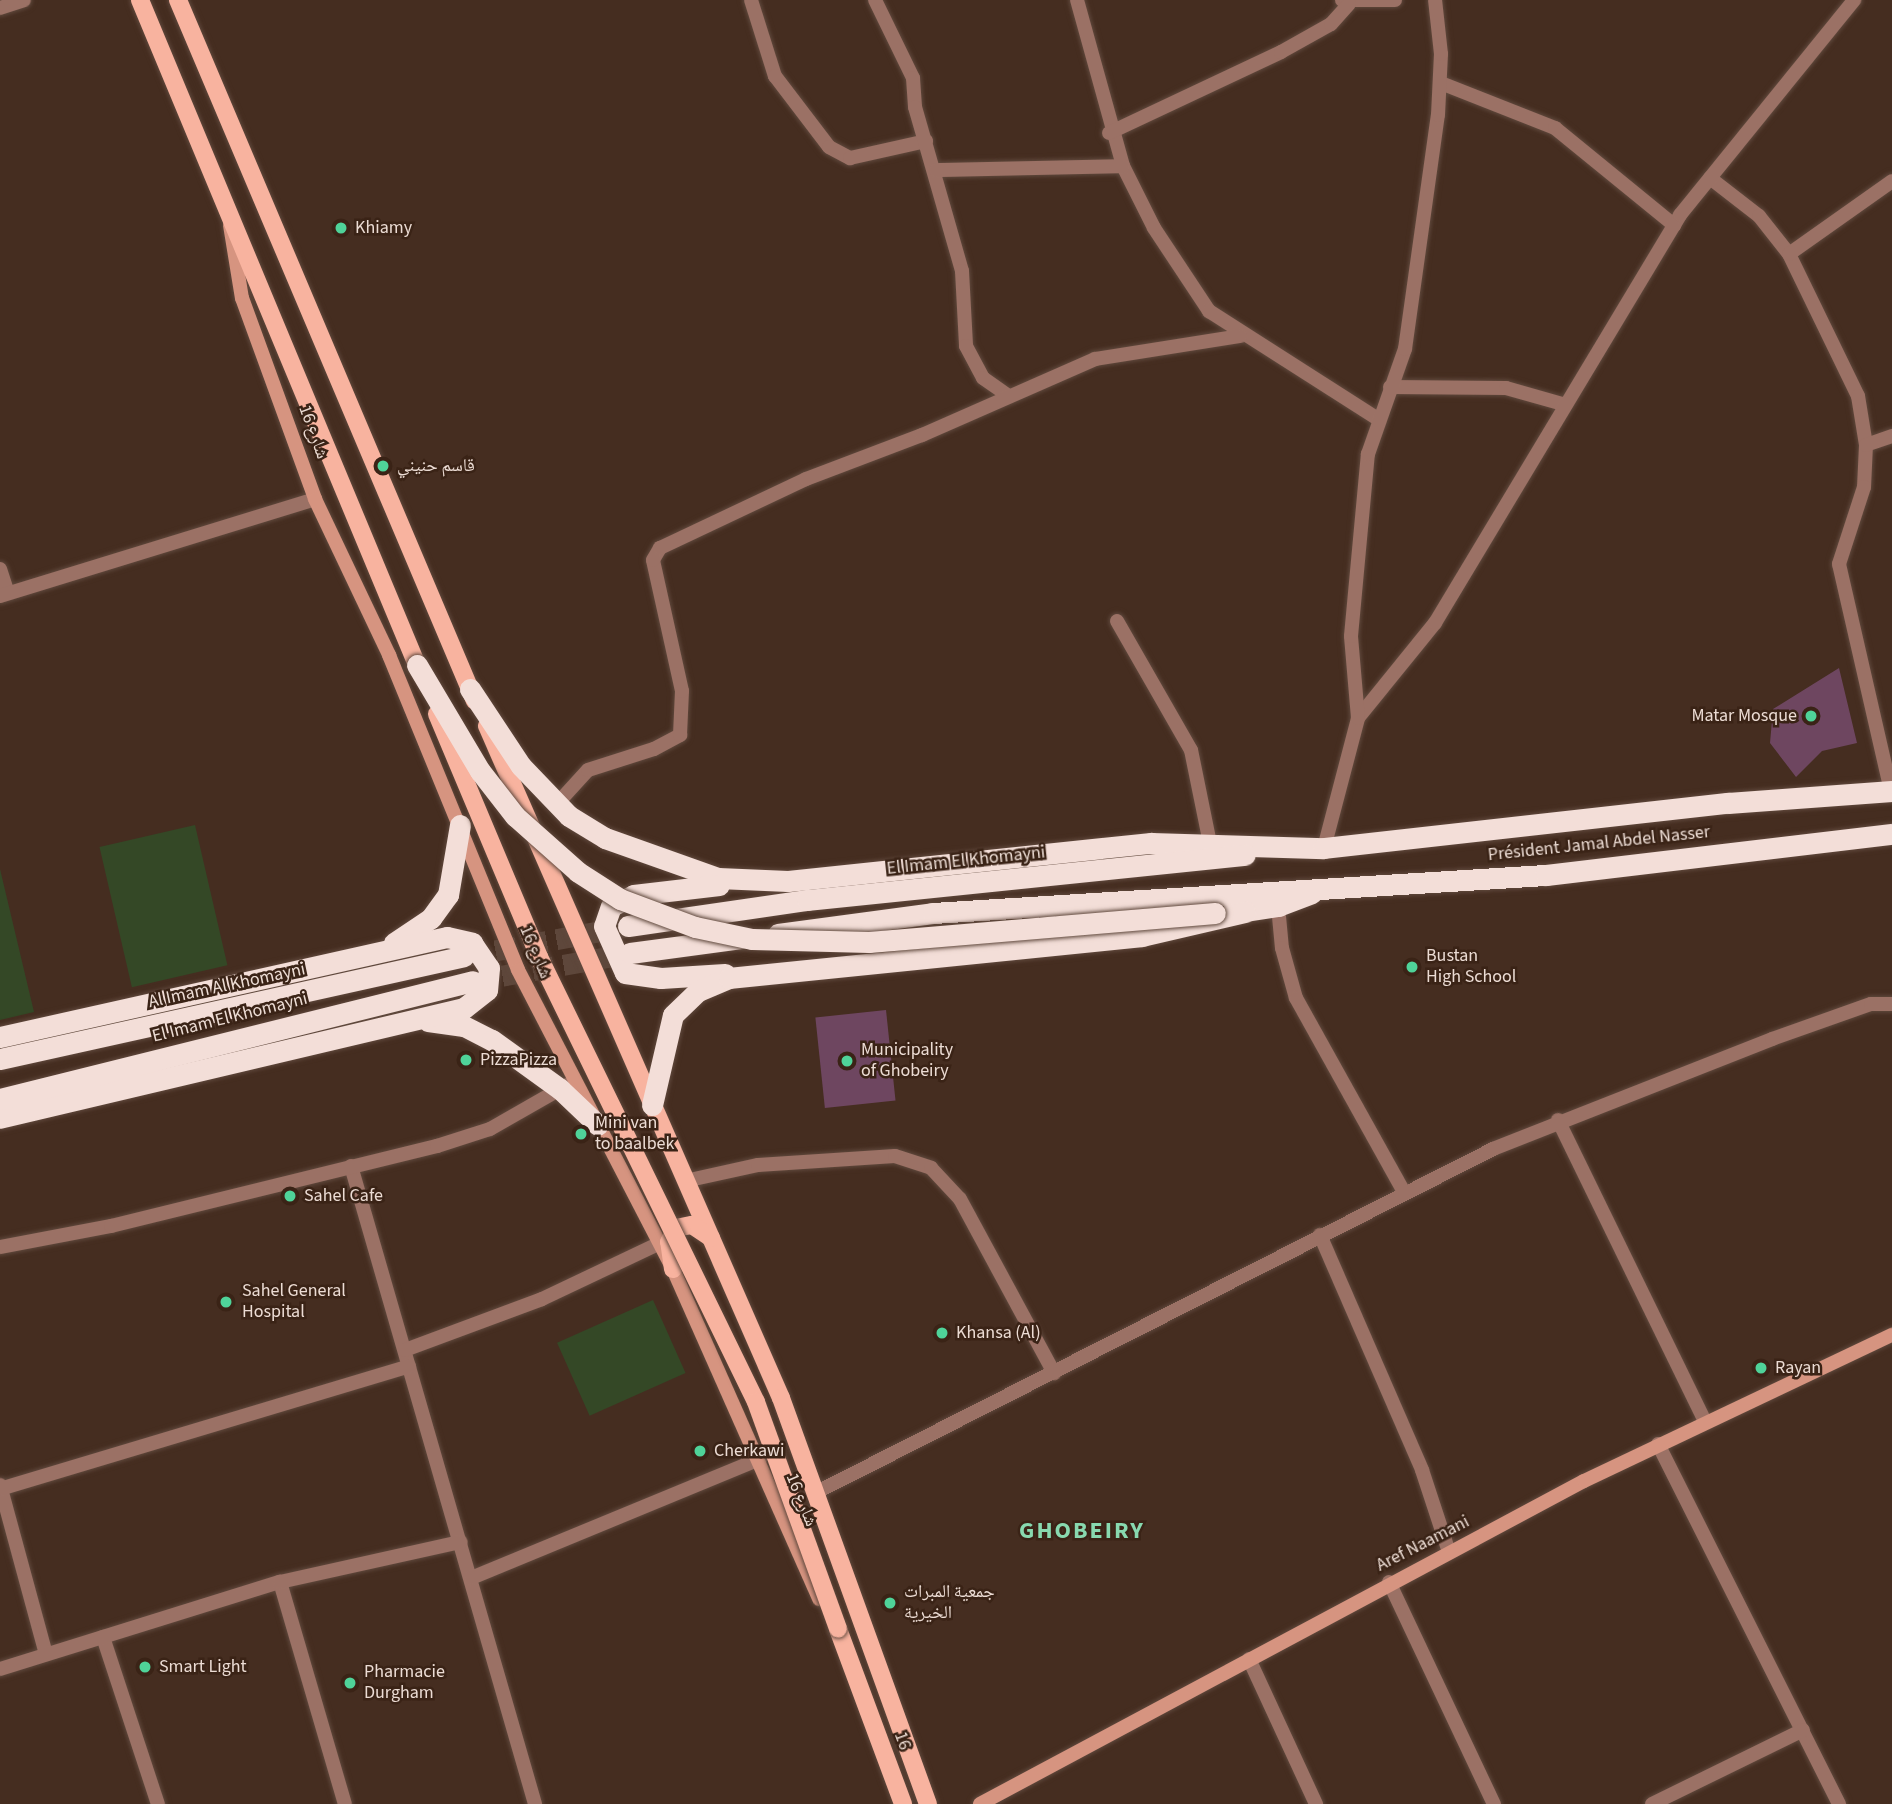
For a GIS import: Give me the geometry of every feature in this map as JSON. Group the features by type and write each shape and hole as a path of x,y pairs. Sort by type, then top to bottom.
{"highway":[{"path":"417,665 480,771 515,816 598,886 695,927 752,939 869,943 1245,912"},
{"path":"470,689 521,766 556,804 605,838 688,871 788,881"},
{"name":"Président Jamal Abdel Nasser","path":"1317,847 1728,803 1891,791"},
{"path":"377,952 420,927 441,907 453,883 460,825"},
{"name":"Président Jamal Abdel Nasser","path":"1320,886 1546,875 1892,834"},
{"path":"1317,847 1209,843 1107,847 788,881 647,892 615,902 606,912 611,951 625,973 661,978 1142,936 1278,906 1320,886"},
{"name":"El Imam El Khomayni","path":"628,926 807,900 1317,847"},
{"path":"630,953 933,913 1320,886"},
{"path":"0,1037 377,952 457,938 472,943 486,961 489,982 477,1000 405,1021 0,1118"},
{"name":"Al Imam Al Khomayni","path":"0,1059 464,957"},
{"path":"652,1105 673,1015 698,991 750,972"},
{"name":"El Imam El Khomayni","path":"0,1099 472,981"},
{"path":"405,1021 443,1022 477,1031 567,1085 598,1125"}],"main road":[{"name":"شارع 16","path":"140,0 539,957 756,1402 862,1692"},
{"name":"شارع 16","path":"178,0 470,689 713,1241 814,1493 928,1804"},
{"path":"673,1269 669,1242 676,1228 697,1226 713,1241"},
{"name":"16","path":"862,1692 903,1804"}],"street":[{"path":"0,8 24,0"},
{"path":"751,0 775,76 829,147 850,158 926,141"},
{"path":"875,0 913,78 926,141 962,271 966,346 983,378 1007,395"},
{"path":"1077,0 1109,132 1123,166 1188,282 1209,311 1240,336 1279,354 1376,418"},
{"path":"1109,132 1281,52 1331,24 1345,2 1395,0"},
{"path":"1358,718 1350,636 1376,418 1408,337 1441,83 1434,0"},
{"path":"1317,847 1358,718 1435,623 1674,225 1854,0"},
{"path":"1441,83 1499,101 1555,128 1674,225"},
{"path":"936,170 1123,166"},
{"path":"1710,178 1759,216 1789,254 1858,396 1866,445 1864,487 1839,564 1891,791"},
{"path":"1789,254 1892,181"},
{"name":"شارع 16","path":"228,206 234,272 315,499 389,655 567,1085"},
{"path":"556,804 588,769 654,750 680,735 682,691 653,560 660,548 735,510 1007,395 1114,353 1240,336"},
{"path":"1390,387 1506,388 1566,405"},
{"path":"1866,445 1892,436"},
{"path":"0,569 4,594 315,499"},
{"path":"1117,621 1191,750 1209,843"},
{"path":"1278,906 1282,948 1296,998 1404,1192"},
{"path":"814,1493 1054,1373 1404,1192 1558,1121 1871,1003 1892,1004"},
{"path":"0,1247 111,1226 490,1129 567,1085"},
{"path":"1558,1121 1704,1420"},
{"name":"شارع 16","path":"598,1125 673,1269 862,1692"},
{"path":"685,1181 758,1165 895,1156 931,1168 960,1199 1054,1373"},
{"path":"351,1166 535,1804"},
{"path":"1320,1236 1422,1470 1449,1552"},
{"path":"405,1350 542,1299 660,1243"},
{"name":"Aref Naamani","path":"980,1804 1389,1582 1704,1420 1892,1335"},
{"path":"46,1654 0,1487 409,1366"},
{"path":"1658,1444 1839,1804"},
{"path":"471,1578 760,1459"},
{"path":"0,1669 280,1582 461,1542"},
{"path":"280,1582 345,1804"},
{"path":"1389,1582 1494,1804"},
{"path":"103,1637 158,1804"},
{"path":"1249,1659 1316,1804"},
{"path":"1652,1804 1803,1730"}],"green space":[{"path":"195,825 227,965 132,987 100,847"},
{"path":"0,869 34,1012 0,1020"},
{"path":"653,1300 686,1373 590,1416 557,1343"}],"building":[{"name":"Matar Mosque","path":"1839,668 1857,743 1822,751 1796,777 1770,743 1773,709"},
{"name":"Municipality of Ghobeiry","path":"886,1010 896,1101 825,1108 815,1017"}],"tunnel":[{"path":"465,956 628,926"},
{"path":"472,981 630,953"}],"place":[{"name":"Khiamy","path":"341,228"},
{"name":"قاسم حنيني","path":"383,466"},
{"name":"Matar Mosque","path":"1811,716"},
{"name":"Bustan High School","path":"1412,967"},
{"name":"PizzaPizza","path":"466,1060"},
{"name":"Municipality of Ghobeiry","path":"847,1061"},
{"name":"Mini van to baalbek","path":"581,1134"},
{"name":"Sahel Cafe","path":"290,1196"},
{"name":"Sahel General Hospital","path":"226,1302"},
{"name":"Khansa (Al)","path":"942,1333"},
{"name":"Rayan","path":"1761,1368"},
{"name":"Cherkawi","path":"700,1451"},
{"name":"جمعية المبرات الخيرية","path":"890,1603"},
{"name":"Smart Light","path":"145,1667"},
{"name":"Pharmacie Durgham","path":"350,1683"}],"district":[{"name":"GHOBEIRY","path":"1082,1531"}]}
